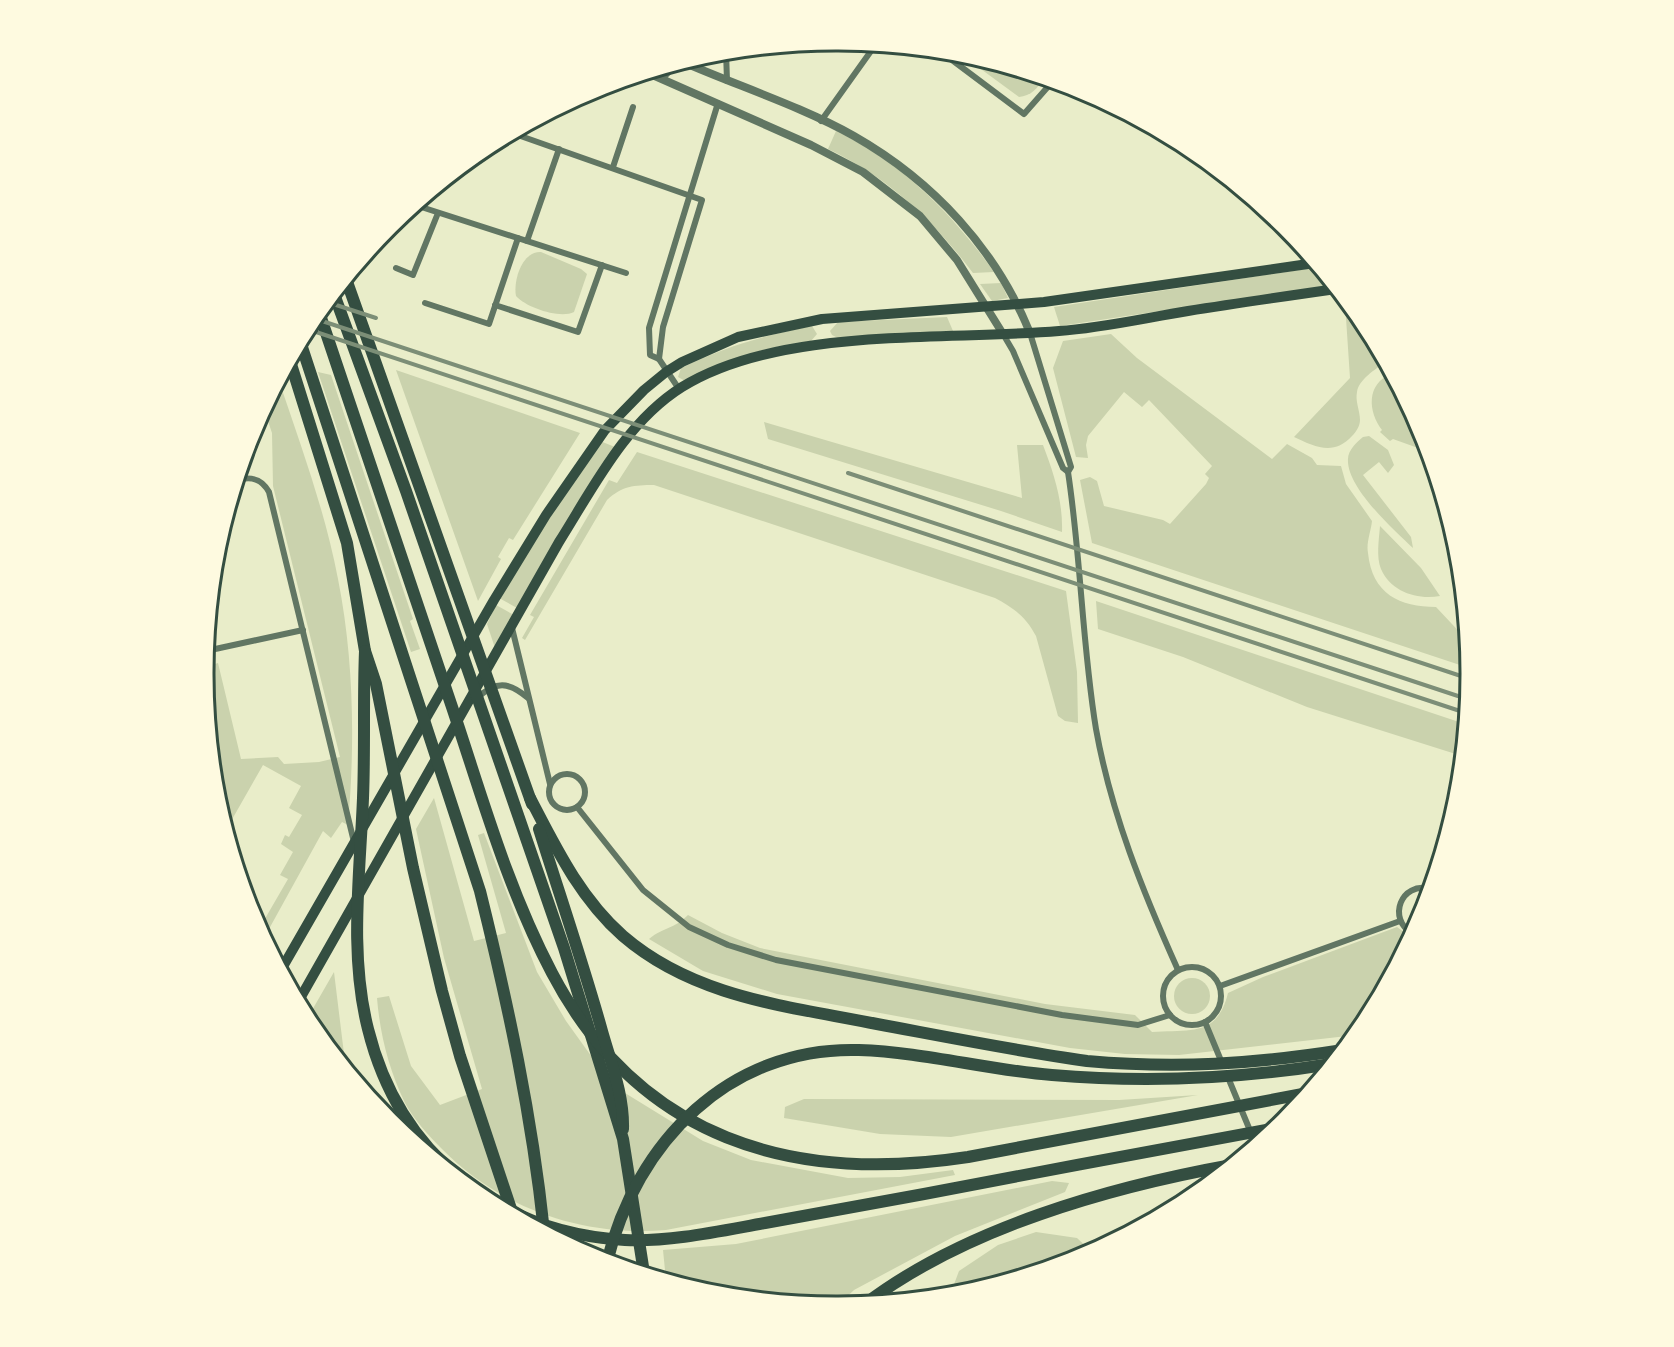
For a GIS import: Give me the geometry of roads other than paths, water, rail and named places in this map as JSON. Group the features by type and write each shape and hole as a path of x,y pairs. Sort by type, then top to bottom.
{"highway":[{"path":"349,288 530,798 585,971 618,1087 624,1112 623,1139"},
{"path":"337,303 406,491 564,948 623,1139 643,1265"},
{"path":"323,323 483,798 529,926 572,1007 599,1042 645,1088 700,1125 730,1139 767,1152 803,1160 844,1165 930,1163 1294,1095"},
{"path":"304,353 480,891 524,1083 543,1222"},
{"path":"293,371 347,543 370,685 431,951 460,1056 509,1202"},
{"path":"370,685 357,938 360,988 368,1028 381,1069 403,1117 410,1126"},
{"path":"530,798 558,852 589,900 622,935 659,962 730,994 789,1008 1087,1061 1137,1066 1270,1067 1321,1064"},
{"path":"609,1253 616,1227 635,1185 670,1134 715,1094 749,1074 784,1059 821,1052 857,1050 911,1053 1052,1075 1201,1079 1270,1067 1330,1053"},
{"path":"549,1225 594,1236 628,1240 725,1230 1258,1131"},
{"path":"879,1295 903,1278 954,1251 1093,1196 1166,1177 1214,1168"}],"main road":[{"path":"286,962 503,584 582,461 605,430 644,390 666,372 690,358 738,337 822,319 1018,304 1306,264"},
{"path":"303,993 601,475 622,445 679,389 732,363 771,352 866,341 1068,330 1327,290"}],"street":[{"path":"821,121 870,52"},
{"path":"725,61 727,81"},
{"path":"955,63 1024,114 1047,88"},
{"path":"696,68 855,137 911,172 952,210 1001,274 1018,304 1030,333 1071,467 1068,472 1093,706 1109,784 1128,851 1178,970"},
{"path":"662,79 666,75"},
{"path":"658,77 838,158 863,172 920,216 957,260 1003,334 1052,438 1062,468 1068,472"},
{"path":"659,359 650,355 649,328 718,103"},
{"path":"613,167 633,107"},
{"path":"522,136 702,200 663,327 659,359 679,389"},
{"path":"527,241 559,148"},
{"path":"424,208 626,273"},
{"path":"396,268 413,275 438,213"},
{"path":"425,303 489,324 518,238"},
{"path":"495,305 578,332 602,265"},
{"path":"246,479 259,480 269,492 354,842 368,878"},
{"path":"512,628 550,784 548,793 558,808 567,810 577,807 585,793 579,778 570,774 562,774 550,784"},
{"path":"215,649 303,630"},
{"path":"469,706 488,688 498,685 519,690 528,698"},
{"path":"577,807 642,890 689,927 728,945 776,960 1062,1016 1138,1025 1170,1015"},
{"path":"1405,926 1400,921 1398,909 1403,897 1413,889 1420,889"},
{"path":"1220,986 1400,921"},
{"path":"1198,967 1207,971 1220,986 1219,1007 1205,1022 1185,1024 1170,1015 1165,1008 1163,991 1168,978 1178,970 1198,967"},
{"path":"1205,1022 1253,1137"}],"railway":[{"path":"336,305 376,318"},
{"path":"324,322 1459,696"},
{"path":"316,332 1458,710"},
{"path":"848,473 1460,676"}]}
